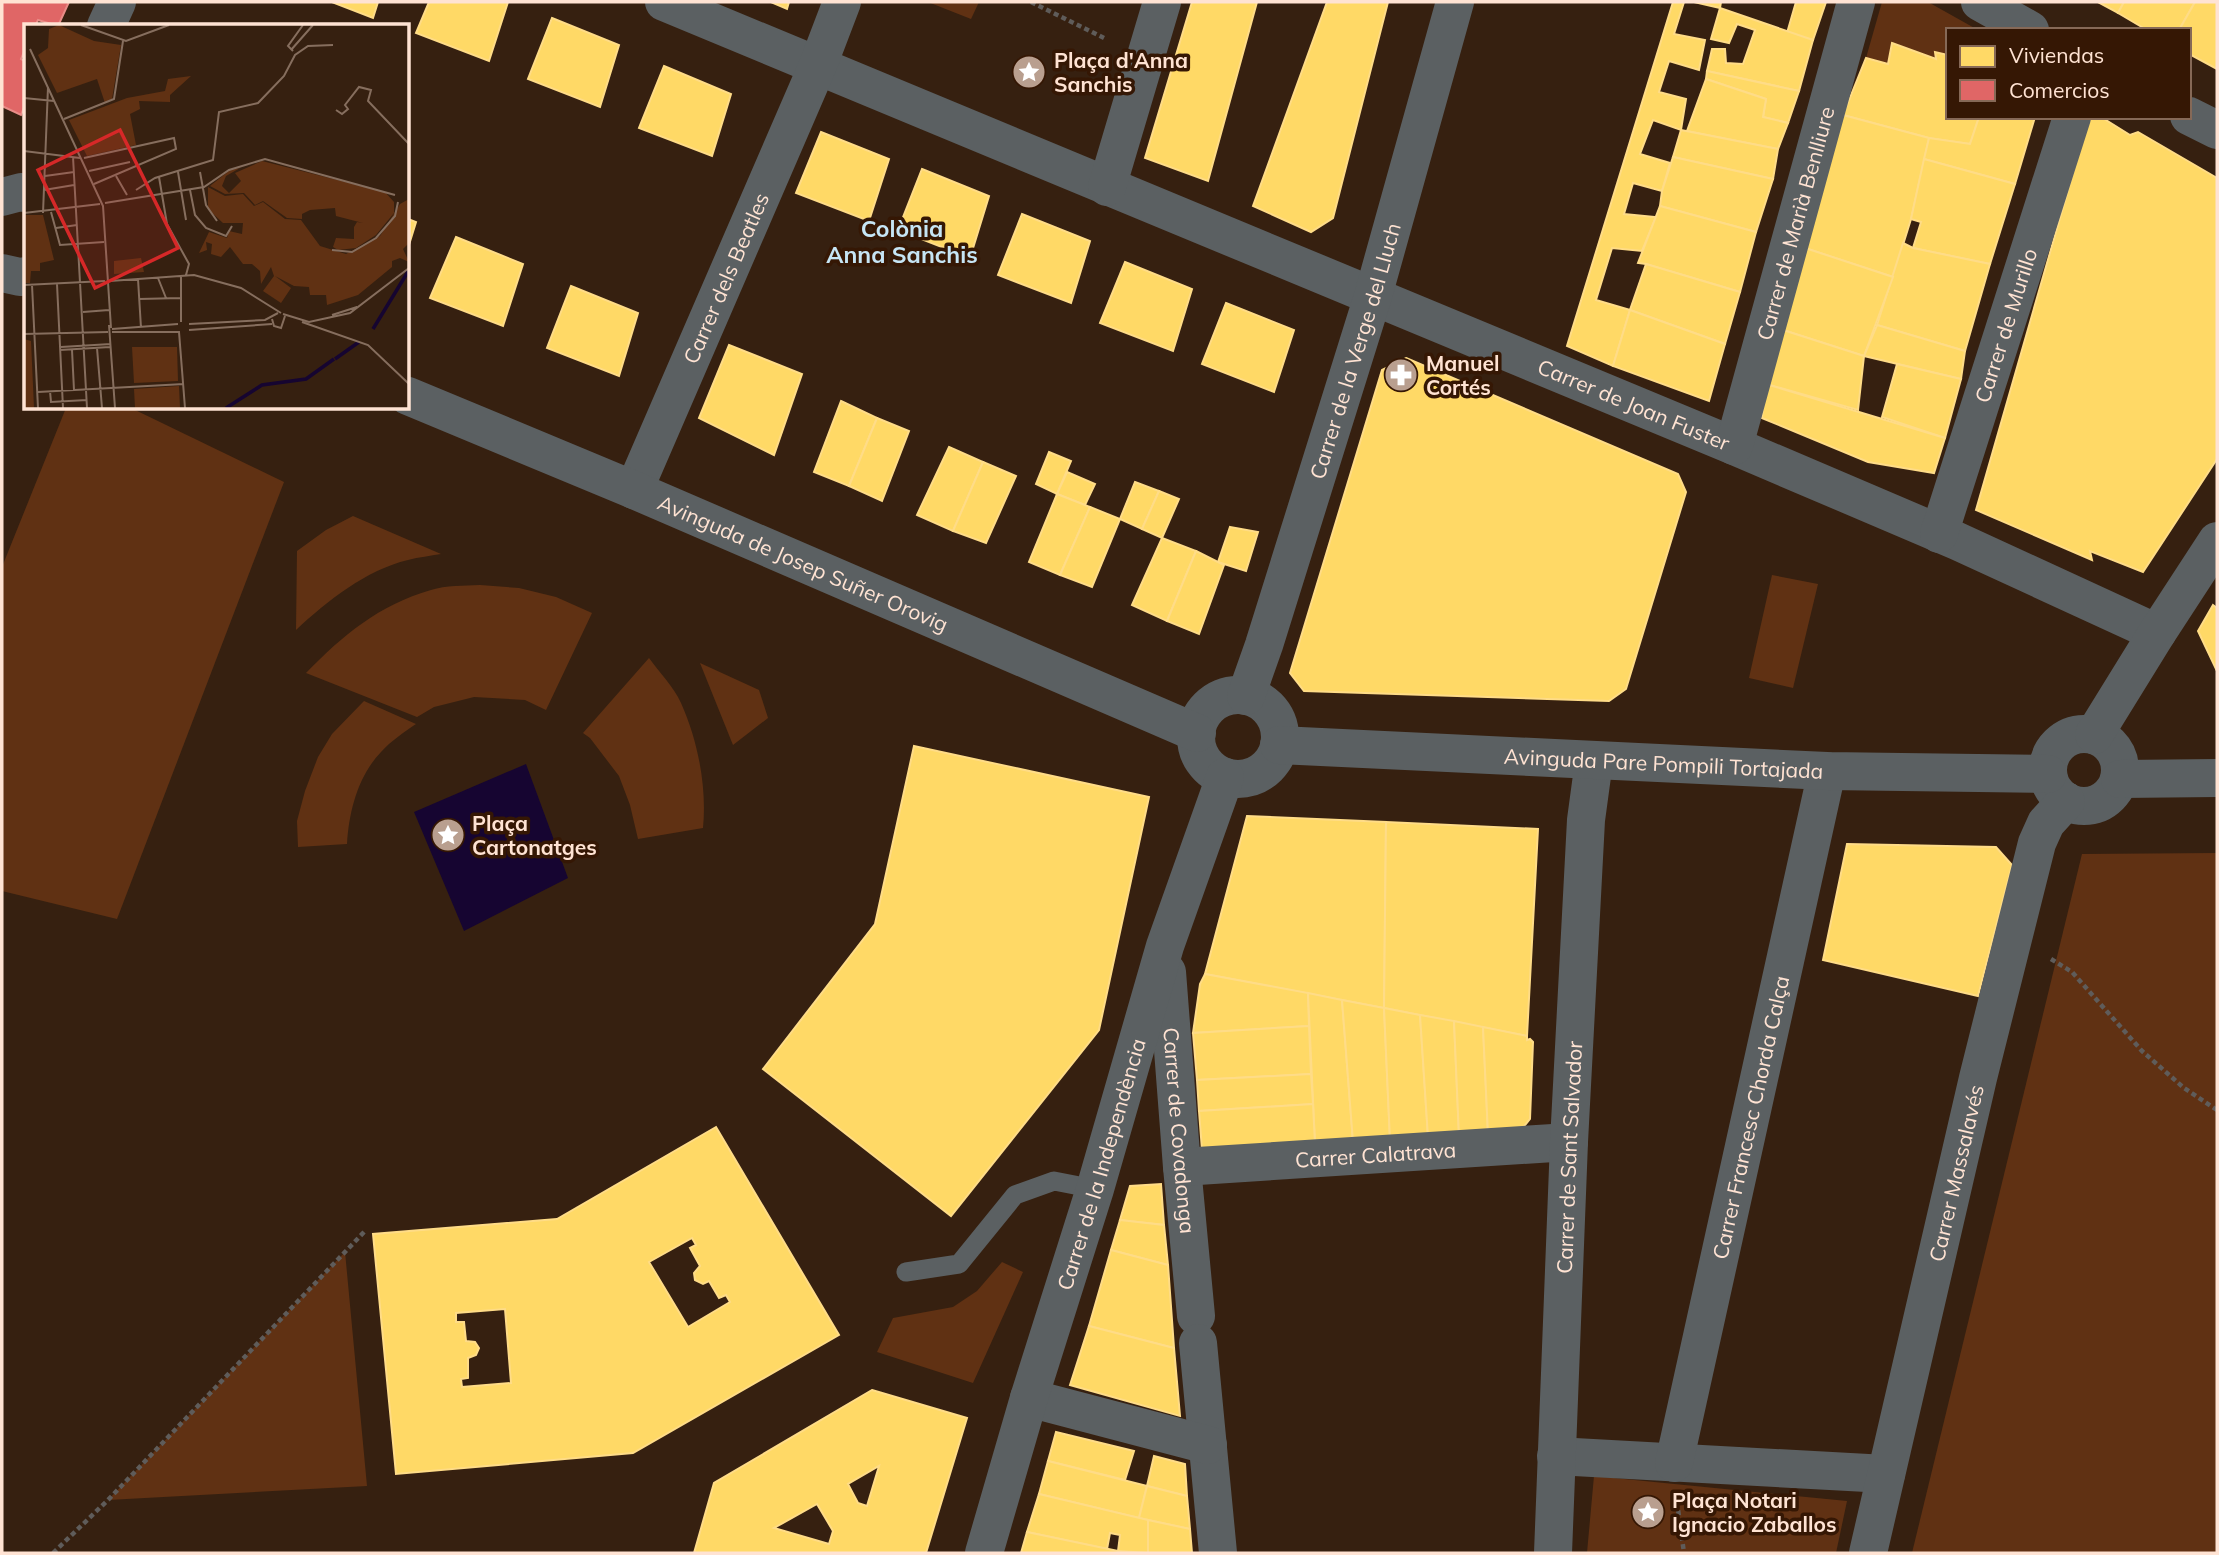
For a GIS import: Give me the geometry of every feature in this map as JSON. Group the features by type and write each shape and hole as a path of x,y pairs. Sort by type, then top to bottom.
{"street":[{"path":"108,24 117,2"},
{"path":"664,2 1107,187 1162,2"},
{"path":"818,65 842,2"},
{"name":"Carrer de la Verge del Lluch","path":"1246,696 1373,296 1455,2"},
{"name":"Carrer de Marià Benlliure","path":"1734,446 1856,2"},
{"path":"1980,2 2026,28"},
{"name":"Carrer dels Beatles","path":"634,490 818,65"},
{"path":"2191,117 2217,130"},
{"name":"Carrer de Murillo","path":"1939,534 2071,119"},
{"name":"Carrer de Joan Fuster","path":"1107,187 1734,446 1939,534 2157,633"},
{"path":"2,197 24,193"},
{"name":"Avinguda de Josep Suñer Orovig","path":"410,397 634,490 1197,733"},
{"path":"2094,735 2217,541"},
{"path":"1246,696 1269,708 1280,732 1279,746 1275,759 1265,769 1254,777 1239,780 1213,771 1203,760 1197,747 1197,733 1200,720 1208,708 1219,700 1246,696"},
{"path":"2094,735 2105,740 2118,757 2120,779 2115,789 2098,804 2076,806 2057,788 2053,752 2071,737 2094,735"},
{"name":"Avinguda Pare Pompili Tortajada","path":"1279,746 1827,771 2057,788"},
{"name":"Carrer de Sant Salvador","path":"1553,1553 1569,1142 1586,820 1594,761"},
{"name":"Carrer Francesc Chorda Calça","path":"1675,1479 1827,771"},
{"name":"Carrer de la Independència","path":"984,1553 1166,946 1225,777"},
{"path":"2120,779 2217,778"},
{"name":"Carrer Massalavés","path":"1868,1553 1975,1091 2037,843 2057,788"},
{"name":"Carrer de Covadonga","path":"1166,946 1182,1167 1218,1553"},
{"name":"Carrer Calatrava","path":"1182,1167 1569,1142"},
{"path":"1029,1398 1208,1445"},
{"path":"1556,1456 1675,1479 1886,1474"}],"lane":[{"path":"906,1272 959,1264 1015,1195 1054,1181 1095,1189"}],"path":[{"path":"1031,2 1104,38"},
{"path":"2044,955 2072,972 2142,1051 2184,1088 2217,1110"},
{"path":"53,1553 117,1490 366,1230"},
{"path":"1675,1479 1684,1553"}],"shaded area":[{"path":"928,2 979,2 971,19"},
{"path":"1882,2 1928,2 1974,28 1946,28 1946,54 1936,52 1936,59 1893,43 1888,64 1866,58"},
{"path":"65,410 135,410 284,482 117,919 2,891 2,567"},
{"path":"353,516 441,554 408,560 377,571 334,598 296,630 297,551 326,530"},
{"path":"1772,575 1818,584 1793,688 1749,678"},
{"path":"480,585 519,588 556,597 592,613 546,710 525,700 474,697 434,707 417,717 306,673 348,634 395,604 437,588"},
{"path":"649,658 678,697 687,718 700,764 704,812 703,828 638,839 630,805 619,776 590,738 583,733"},
{"path":"700,663 759,690 768,718 733,745"},
{"path":"364,701 416,724 385,748 366,772 356,795 347,844 298,847 297,821 318,757 332,734"},
{"path":"526,764 568,878 464,931 414,812"},
{"path":"2217,853 2217,1553 1912,1553 2082,854"},
{"path":"345,1252 367,1486 108,1500"},
{"path":"1002,1262 1023,1272 973,1383 877,1352 893,1318 953,1307 977,1291"},
{"path":"1594,1476 1847,1501 1836,1553 1587,1553"}],"building: Viviendas":[{"path":"332,2 378,2 373,18"},
{"path":"429,2 508,2 489,61 416,33"},
{"path":"771,2 789,2 787,9"},
{"path":"1192,2 1257,2 1208,181 1145,158"},
{"path":"1327,2 1388,2 1333,218 1311,232 1253,206"},
{"path":"1673,2 1684,2 1674,34 1705,40 1699,70 1669,61 1659,92 1686,99 1681,130 1653,120 1640,154 1670,163 1662,191 1633,183 1624,214 1656,217 1642,251 1612,248 1596,300 1630,310 1613,366 1567,346"},
{"path":"1694,2 1721,2 1720,8"},
{"path":"1796,2 1826,2 1813,40 1787,33"},
{"path":"2098,2 2124,2 2118,13"},
{"path":"2124,2 2195,2 2180,28 2144,28 2118,13"},
{"path":"2195,2 2217,2 2217,69 2191,55 2191,28 2180,28"},
{"path":"1720,8 1813,40 1799,91 1707,71 1712,49 1725,49 1726,63 1743,64 1755,30 1737,24 1729,43 1711,39"},
{"path":"552,18 619,45 600,107 528,79"},
{"path":"1892,43 1936,59 1935,52 1946,55 1946,119 1978,119 1970,144 1929,138 1843,115 1866,58 1888,64"},
{"path":"664,66 731,94 712,156 639,128"},
{"path":"1707,71 1799,91 1788,123 1763,117 1766,99 1706,79"},
{"path":"1706,79 1766,99 1763,117 1788,123 1778,149 1687,131"},
{"path":"1843,115 1929,138 1911,219 1893,277 1802,247"},
{"path":"1978,119 2034,119 2015,184 1924,159 1929,138 1970,144"},
{"path":"2088,119 2104,119 2130,135 2138,132 2217,178 2217,459 2143,572 2090,551 2092,560 1976,510"},
{"path":"1681,130 1778,149 1773,179 1673,157"},
{"path":"821,132 889,159 869,221 796,193"},
{"path":"1673,157 1773,179 1756,232 1660,206"},
{"path":"1924,159 2015,184 1990,264 1913,248 1921,222 1911,219"},
{"path":"922,169 989,196 970,258 898,230"},
{"path":"1660,206 1756,232 1740,292 1638,263"},
{"path":"1022,214 1090,241 1071,303 998,275"},
{"path":"410,220 416,222 410,242"},
{"path":"456,237 523,264 503,326 430,298"},
{"path":"1903,243 1913,248 1990,264 1965,351 1877,325"},
{"path":"1802,247 1893,277 1864,356 1783,330"},
{"path":"1125,262 1192,289 1173,351 1100,323"},
{"path":"1646,264 1740,292 1725,344 1630,310"},
{"path":"571,286 638,313 619,376 547,348"},
{"path":"1226,303 1294,330 1274,392 1202,364"},
{"path":"1630,310 1725,344 1709,401 1613,366"},
{"path":"1877,325 1965,351 1961,379 1864,356"},
{"path":"1783,330 1864,356 1858,410 1766,384"},
{"path":"729,345 802,374 774,455 699,418"},
{"path":"1406,358 1678,474 1686,492 1626,689 1609,701 1304,691 1290,673 1382,370"},
{"path":"1897,364 1961,379 1945,438 1882,417"},
{"path":"1766,384 1945,438 1934,473 1868,462 1762,418"},
{"path":"841,401 877,418 849,486 814,472"},
{"path":"877,418 909,431 882,501 849,486"},
{"path":"949,447 983,462 953,531 917,515"},
{"path":"1049,452 1071,461 1057,494 1036,484"},
{"path":"983,462 1016,476 986,543 953,531"},
{"path":"1067,472 1095,484 1085,505 1057,494"},
{"path":"1135,482 1159,491 1142,529 1120,519"},
{"path":"1159,491 1179,499 1162,538 1142,529"},
{"path":"1057,494 1090,507 1060,575 1029,562"},
{"path":"1090,507 1120,519 1092,587 1060,575"},
{"path":"1230,527 1258,532 1246,571 1218,562"},
{"path":"1162,538 1196,551 1167,621 1132,605"},
{"path":"1196,551 1224,565 1199,634 1167,621"},
{"path":"2213,605 2217,608 2217,671 2198,631"},
{"path":"914,746 1149,797 1099,1030 951,1216 763,1069 875,924"},
{"path":"1247,816 1386,822 1384,1008 1205,974"},
{"path":"1386,822 1538,829 1527,1036 1384,1008"},
{"path":"1847,844 1996,847 2012,865 1978,996 1823,960"},
{"path":"1205,974 1308,993 1309,1026 1193,1033 1200,984"},
{"path":"1308,993 1342,1000 1353,1142 1315,1144"},
{"path":"1342,1000 1384,1008 1390,1140 1353,1142"},
{"path":"1384,1008 1420,1015 1428,1137 1390,1140"},
{"path":"1420,1015 1454,1021 1459,1136 1428,1137"},
{"path":"1454,1021 1483,1027 1488,1134 1459,1136"},
{"path":"1309,1026 1311,1074 1197,1080 1193,1033"},
{"path":"1483,1027 1527,1036 1527,1040 1533,1042 1530,1119 1517,1135 1488,1134"},
{"path":"1311,1074 1313,1104 1199,1111 1197,1080"},
{"path":"1313,1104 1315,1144 1202,1150 1199,1111"},
{"path":"716,1127 839,1335 633,1453 396,1474 373,1234 557,1219","holes":["692,1238 696,1245 690,1248 700,1266 694,1273 695,1280 703,1284 709,1281 719,1298 726,1295 730,1302 688,1327 649,1262","505,1309 511,1383 462,1387 461,1379 468,1378 468,1358 476,1355 479,1348 475,1342 466,1341 464,1322 456,1322 456,1313"]},
{"path":"1161,1184 1164,1225 1120,1220 1130,1186"},
{"path":"1120,1220 1164,1225 1168,1265 1111,1250"},
{"path":"1111,1250 1168,1265 1174,1348 1089,1326"},
{"path":"1089,1326 1174,1348 1180,1416 1070,1385"},
{"path":"872,1390 967,1418 926,1553 694,1553 714,1483","holes":["879,1466 867,1506 858,1503 848,1484","817,1504 833,1531 829,1544 774,1528"]},
{"path":"1056,1432 1134,1451 1125,1480 1048,1461"},
{"path":"1154,1456 1185,1464 1187,1496 1147,1486"},
{"path":"1048,1461 1147,1486 1139,1518 1039,1494"},
{"path":"1147,1486 1187,1496 1190,1529 1139,1518"},
{"path":"1039,1494 1148,1520 1148,1553 1118,1551 1120,1535 1110,1533 1107,1549 1027,1532"},
{"path":"1148,1520 1190,1529 1192,1553 1148,1553"},
{"path":"1027,1532 1118,1551 1125,1553 1021,1553"}],"building: Comercios":[{"path":"2,2 69,2 59,24 38,20 36,24 24,24 24,52 21,59 24,61 24,108 21,115 2,106"}],"place":[{"name":"Plaça d'Anna Sanchis","path":"1029,72"},
{"name":"Manuel Cortés","path":"1401,375"},
{"name":"Plaça Cartonatges","path":"448,835"},
{"name":"Plaça Notari Ignacio Zaballos","path":"1648,1512"}],"district":[{"name":"Colònia Anna Sanchis","path":"902,241"}]}
